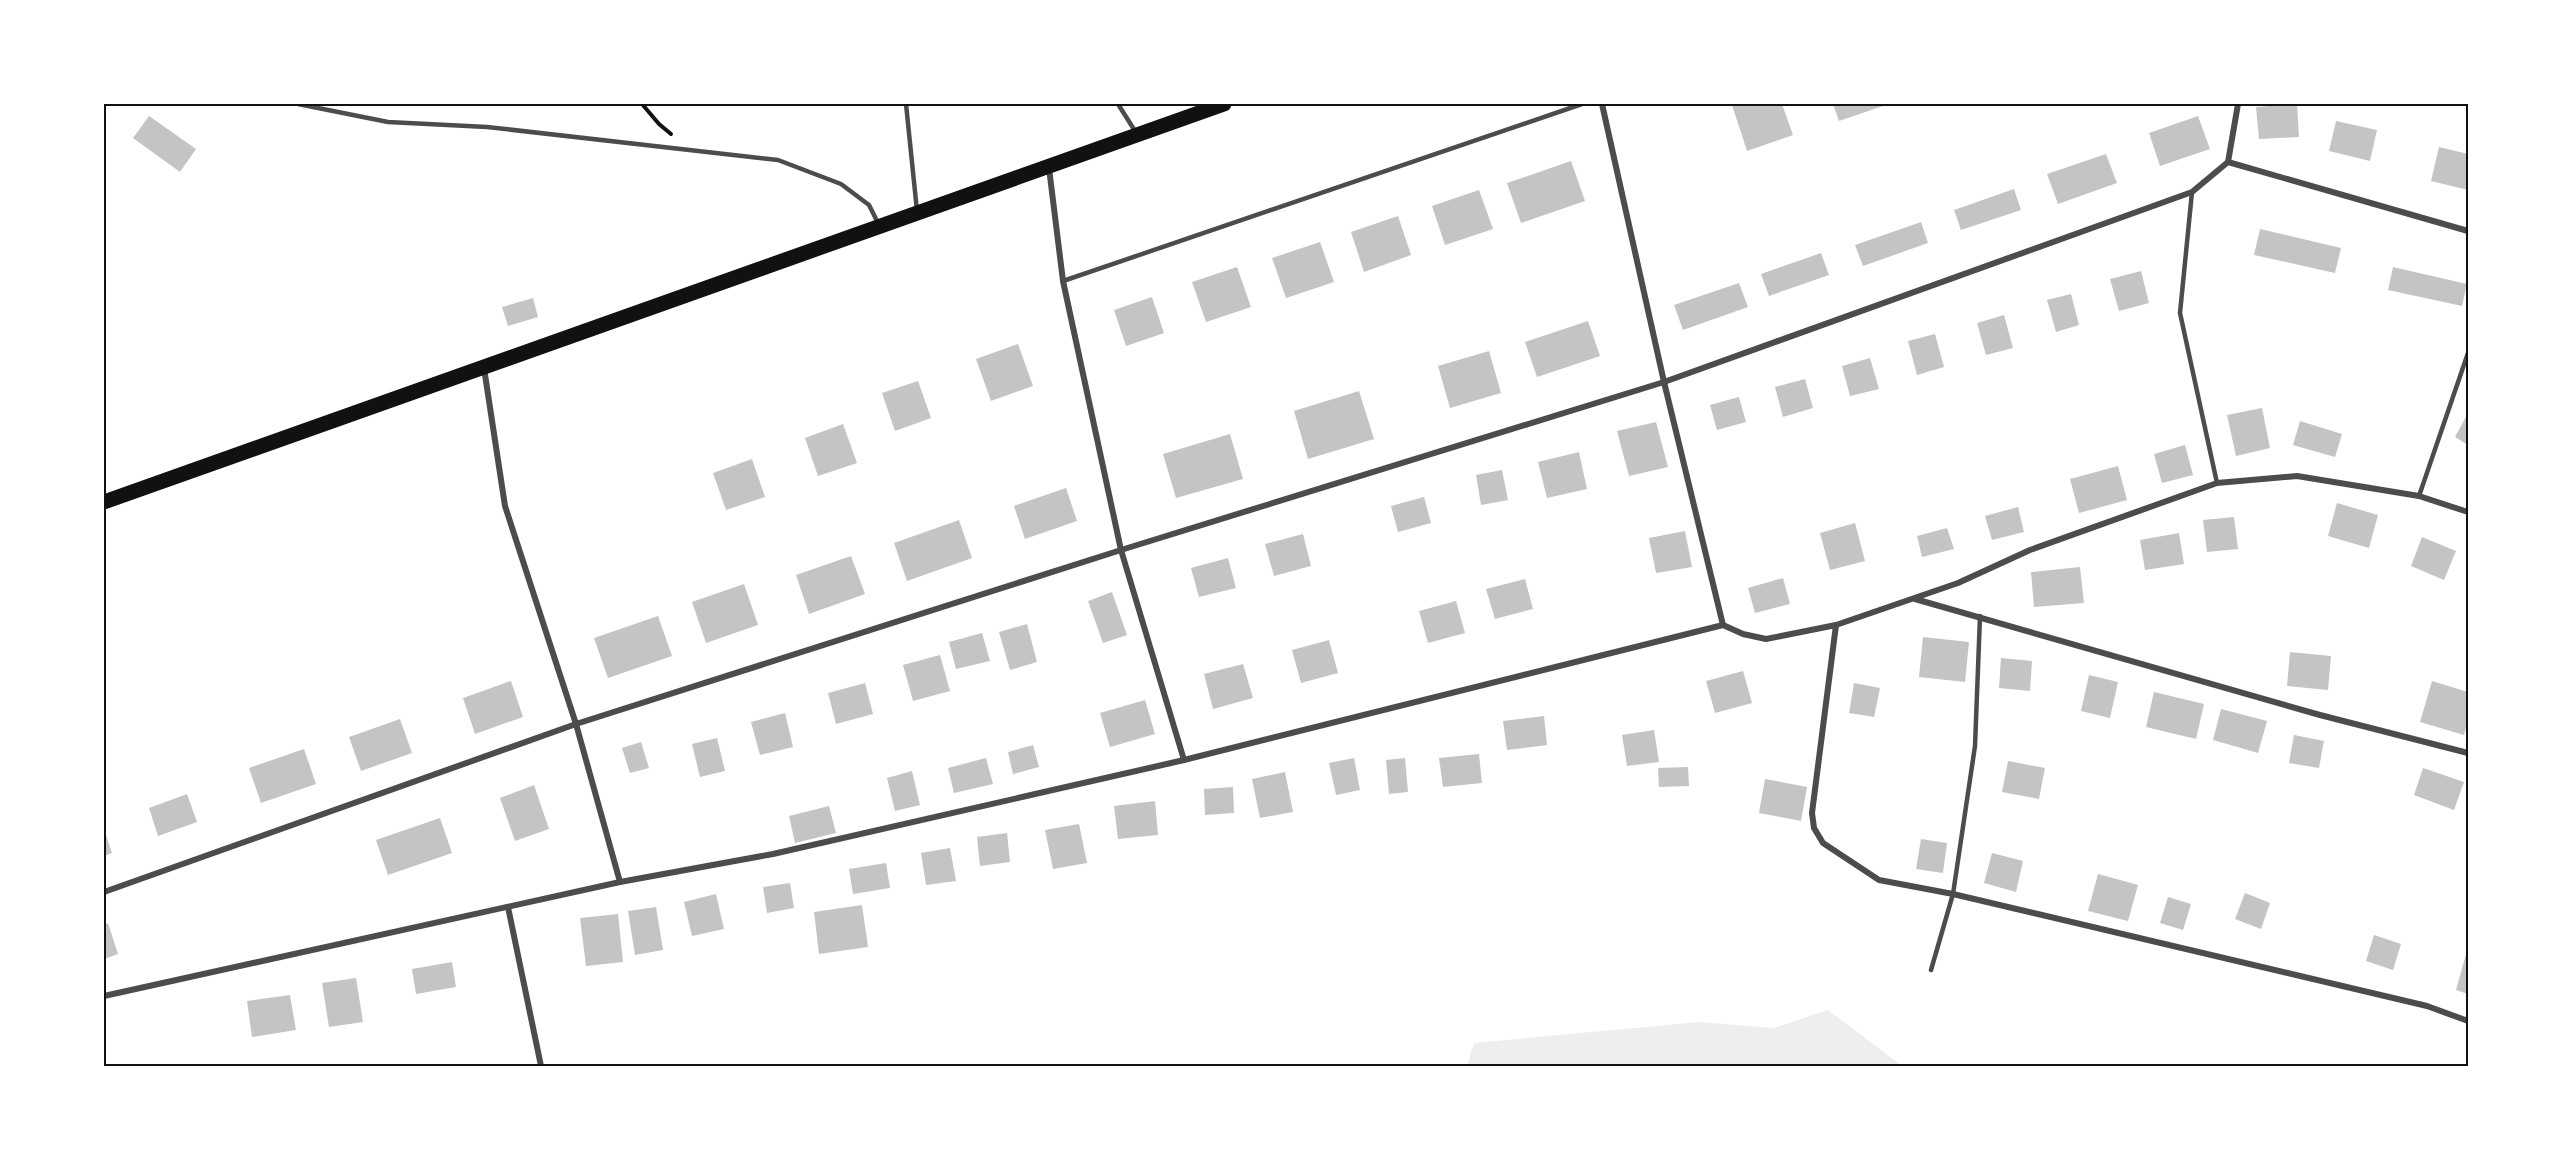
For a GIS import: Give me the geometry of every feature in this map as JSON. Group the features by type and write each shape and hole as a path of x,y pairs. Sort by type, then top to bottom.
{"main road":[{"path":"104,502 1224,104"}],"street":[{"path":"1602,104 1664,382 1723,625"},
{"path":"104,892 576,724 1121,550 1664,382 2192,192 2228,162 2238,104"},
{"path":"2228,162 2469,231"},
{"path":"1049,166 1063,281 1121,550 1184,760"},
{"path":"484,368 505,506 576,724 620,882"},
{"path":"104,996 620,882 773,854 1184,760 1723,625 1743,634 1766,639 1836,625 1958,583 2030,550 2217,483 2297,476 2419,496 2469,512"},
{"path":"1914,599 2320,715 2469,753"},
{"path":"1836,625 1812,813 1814,828 1823,843 1879,880 1953,894 2427,1006 2469,1021"},
{"path":"508,907 542,1066"}],"lane":[{"path":"298,104 388,122 487,127 778,160 841,184 869,205 880,228"},
{"path":"906,104 917,214"},
{"path":"1118,104 1136,134"},
{"path":"1063,281 1582,104"},
{"path":"2192,192 2180,313 2217,483"},
{"path":"2419,496 2469,353"},
{"path":"1930,970 1953,894 1975,746 1980,616"}],"path":[{"path":"642,104 658,124 690,149"}],"shaded area":[{"path":"1828,1010 1902,1066 1467,1066 1474,1043 1699,1022 1774,1028"}],"building":[{"path":"1782,104 1793,135 1747,151 1732,105"},
{"path":"1833,104 1889,104 1839,121"},
{"path":"2297,104 2299,137 2259,139 2256,107"},
{"path":"149,116 196,149 180,172 133,138"},
{"path":"2198,116 2210,149 2160,166 2149,133"},
{"path":"2336,121 2377,130 2370,161 2329,151"},
{"path":"2439,147 2468,154 2468,190 2431,181"},
{"path":"2106,154 2117,183 2058,204 2047,174"},
{"path":"1571,161 1585,201 1521,223 1507,183"},
{"path":"2014,189 2021,210 1961,230 1954,210"},
{"path":"1479,190 1493,229 1445,245 1432,206"},
{"path":"1398,216 1411,255 1364,272 1351,232"},
{"path":"1921,222 1928,243 1863,266 1855,245"},
{"path":"2260,229 2341,248 2335,273 2254,255"},
{"path":"1320,242 1334,282 1286,298 1272,258"},
{"path":"1821,253 1829,275 1769,296 1761,274"},
{"path":"1237,267 1251,307 1206,322 1192,282"},
{"path":"2393,267 2467,284 2462,306 2388,290"},
{"path":"2141,271 2149,303 2119,311 2110,279"},
{"path":"1739,283 1748,307 1683,330 1674,305"},
{"path":"2071,294 2079,325 2056,332 2047,300"},
{"path":"1152,297 1164,333 1126,346 1114,310"},
{"path":"533,298 538,317 508,326 502,307"},
{"path":"2004,315 2013,348 1986,355 1977,323"},
{"path":"1588,321 1600,356 1537,377 1525,342"},
{"path":"1935,334 1944,367 1917,375 1908,341"},
{"path":"1018,344 1033,386 991,401 976,359"},
{"path":"1489,351 1501,393 1450,408 1438,366"},
{"path":"1870,358 1879,389 1850,396 1842,366"},
{"path":"1805,379 1813,408 1783,417 1775,387"},
{"path":"918,381 931,418 895,431 882,393"},
{"path":"1359,391 1374,439 1308,459 1294,411"},
{"path":"1739,397 1746,422 1717,430 1710,405"},
{"path":"2262,408 2270,448 2236,456 2227,415"},
{"path":"2468,413 2468,445 2455,437"},
{"path":"2300,421 2342,434 2335,457 2293,445"},
{"path":"1656,422 1668,467 1629,476 1617,431"},
{"path":"843,424 857,463 818,476 805,438"},
{"path":"1230,434 1243,479 1176,498 1163,454"},
{"path":"2185,445 2193,475 2162,483 2154,454"},
{"path":"1579,452 1587,489 1547,498 1538,462"},
{"path":"752,459 765,497 726,510 713,473"},
{"path":"2118,466 2127,500 2079,513 2070,479"},
{"path":"1502,470 1508,500 1481,505 1476,475"},
{"path":"1066,488 1077,521 1025,539 1014,506"},
{"path":"1424,497 1431,523 1398,532 1391,506"},
{"path":"2337,503 2378,515 2369,548 2328,536"},
{"path":"2018,507 2024,532 1992,540 1985,516"},
{"path":"2234,517 2238,549 2207,552 2203,520"},
{"path":"959,520 972,558 907,581 894,543"},
{"path":"1855,523 1865,561 1830,570 1820,533"},
{"path":"1947,528 1954,549 1922,557 1917,536"},
{"path":"1685,531 1692,567 1656,573 1649,538"},
{"path":"2179,533 2184,564 2145,570 2140,540"},
{"path":"1303,534 1311,566 1274,576 1265,544"},
{"path":"2422,537 2456,551 2444,580 2411,566"},
{"path":"851,556 865,594 809,614 796,575"},
{"path":"1228,558 1236,588 1199,597 1191,568"},
{"path":"2080,567 2084,603 2034,607 2031,572"},
{"path":"1783,578 1790,604 1755,613 1748,588"},
{"path":"1525,579 1533,609 1495,619 1486,589"},
{"path":"744,584 758,625 706,643 692,602"},
{"path":"1112,592 1127,635 1103,643 1088,601"},
{"path":"1456,601 1465,633 1428,643 1419,611"},
{"path":"658,616 672,656 608,678 594,638"},
{"path":"1027,624 1037,662 1010,670 999,632"},
{"path":"982,633 990,661 956,669 949,642"},
{"path":"1923,637 1969,642 1965,682 1919,677"},
{"path":"1329,640 1338,673 1301,683 1292,650"},
{"path":"2290,652 2331,656 2328,690 2287,686"},
{"path":"940,655 950,691 913,701 903,665"},
{"path":"2001,658 2032,661 2030,691 1999,688"},
{"path":"1243,664 1253,698 1213,709 1204,674"},
{"path":"1743,671 1752,703 1715,713 1706,681"},
{"path":"2089,675 2118,682 2110,718 2081,711"},
{"path":"511,681 523,717 475,734 463,698"},
{"path":"2432,681 2468,692 2468,721 2464,735 2420,722"},
{"path":"865,683 873,714 836,724 828,693"},
{"path":"1854,683 1880,688 1874,717 1849,713"},
{"path":"2154,692 2204,704 2196,739 2146,727"},
{"path":"1145,700 1155,734 1110,747 1100,713"},
{"path":"2221,709 2267,721 2258,753 2213,740"},
{"path":"785,713 793,747 760,755 751,722"},
{"path":"1544,716 1547,745 1507,750 1503,721"},
{"path":"400,719 412,753 361,771 349,737"},
{"path":"1654,730 1659,762 1627,766 1622,735"},
{"path":"2294,735 2324,741 2319,768 2289,763"},
{"path":"717,738 725,771 700,777 692,744"},
{"path":"641,742 649,768 630,773 622,748"},
{"path":"1033,745 1039,767 1013,774 1008,752"},
{"path":"304,749 316,784 261,803 249,768"},
{"path":"1479,754 1482,783 1443,787 1439,758"},
{"path":"986,758 993,784 954,793 948,768"},
{"path":"1354,758 1360,790 1336,795 1329,763"},
{"path":"1405,758 1408,792 1389,794 1386,760"},
{"path":"2008,761 2045,768 2039,799 2002,792"},
{"path":"1688,767 1689,786 1659,787 1658,768"},
{"path":"2423,768 2464,782 2454,810 2414,795"},
{"path":"912,771 920,805 895,811 887,778"},
{"path":"1285,772 1293,812 1260,818 1252,779"},
{"path":"1765,779 1807,787 1801,821 1759,813"},
{"path":"534,785 549,829 515,841 500,798"},
{"path":"1233,787 1234,813 1205,815 1204,789"},
{"path":"187,794 197,822 158,836 149,808"},
{"path":"1155,801 1158,835 1118,839 1114,806"},
{"path":"829,806 836,833 795,843 789,816"},
{"path":"440,818 452,853 388,875 376,840"},
{"path":"1079,824 1087,863 1053,869 1045,830"},
{"path":"104,829 112,853 104,856"},
{"path":"1007,833 1010,862 980,866 977,837"},
{"path":"1921,839 1947,843 1943,873 1916,869"},
{"path":"950,848 956,881 926,885 921,853"},
{"path":"1992,853 2023,861 2016,892 1984,883"},
{"path":"886,863 890,888 853,894 849,869"},
{"path":"2098,874 2138,885 2128,921 2088,911"},
{"path":"790,883 794,908 767,913 763,887"},
{"path":"2245,893 2270,903 2261,929 2235,919"},
{"path":"716,894 724,929 692,936 684,902"},
{"path":"2168,897 2191,904 2183,930 2160,923"},
{"path":"862,905 868,947 819,954 814,912"},
{"path":"656,907 663,950 635,955 628,911"},
{"path":"618,914 623,962 586,966 580,918"},
{"path":"108,923 118,954 104,959 104,925"},
{"path":"2374,935 2401,944 2393,970 2366,961"},
{"path":"2468,947 2468,994 2456,990"},
{"path":"452,962 456,987 416,994 412,969"},
{"path":"356,978 363,1022 329,1027 322,983"},
{"path":"290,995 296,1030 252,1037 247,1001"}]}
